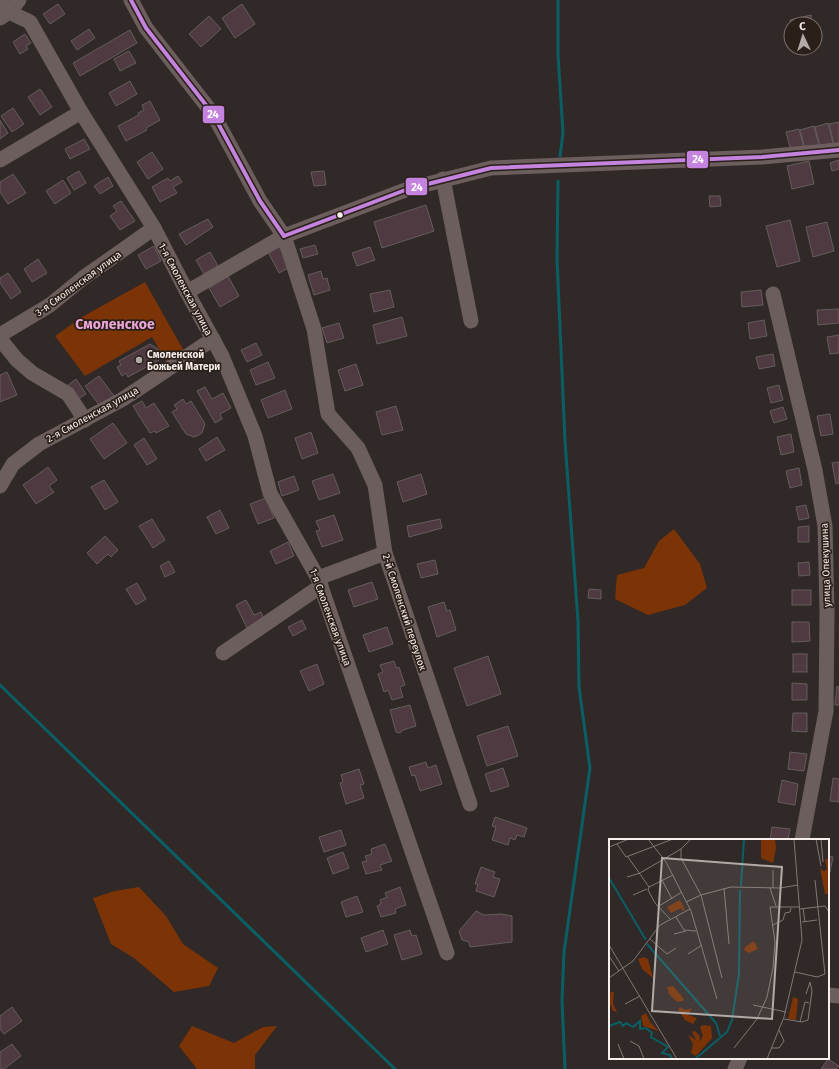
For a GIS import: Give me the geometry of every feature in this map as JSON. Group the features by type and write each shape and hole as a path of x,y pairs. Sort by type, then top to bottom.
{"street":[{"path":"3,11 19,0"},
{"name":"2-й Смоленский переулок","path":"131,0 146,28 213,114 260,201 284,236 314,329 328,414 358,448 375,485 385,553 470,804"},
{"name":"1-я Смоленская улица","path":"3,11 30,22 81,112 154,228 222,356 255,436 270,493 319,582 447,953"},
{"path":"0,160 81,112"},
{"path":"187,292 284,236 408,189 491,168 762,157 839,150"},
{"path":"444,179 471,321"},
{"name":"3-я Смоленская улица","path":"0,335 50,305 83,278 154,228"},
{"name":"улица Опекушина","path":"773,294 815,470 825,526 827,612 826,711 802,839"},
{"path":"0,339 17,360 32,373 68,394 85,420"},
{"name":"2-я Смоленская улица","path":"0,486 13,464 39,444 123,399 213,339"},
{"path":"223,653 319,582 385,553"},
{"path":"829,995 839,996"},
{"path":"735,1069 740,1059"}],"shaded area":[{"path":"145,282 184,351 166,361 152,337 85,376 55,336 82,317"},
{"path":"674,529 700,564 707,588 685,605 648,615 615,599 617,575 644,568 659,541"},
{"path":"139,887 166,916 183,944 218,968 209,986 174,992 134,958 111,944 93,898 115,891"},
{"path":"192,1026 234,1043 263,1027 277,1026 255,1055 255,1069 197,1069 179,1046"}],"building":[{"path":"58,4 65,14 50,24 43,14"},
{"path":"242,4 255,24 235,38 222,18"},
{"path":"209,16 221,29 201,47 189,34"},
{"path":"89,29 95,38 77,50 71,41"},
{"path":"130,30 137,43 80,76 73,63"},
{"path":"25,34 31,43 26,46 28,49 20,54 13,42"},
{"path":"129,51 136,63 120,71 114,59"},
{"path":"130,81 137,94 116,106 109,93"},
{"path":"40,89 52,107 40,115 28,97"},
{"path":"150,101 160,120 146,128 147,130 126,141 118,126 139,115 138,113 144,110 142,105"},
{"path":"13,108 24,124 12,132 1,116"},
{"path":"0,120 8,133 0,139"},
{"path":"839,122 839,143 834,144 829,124"},
{"path":"828,123 833,143 820,146 815,127"},
{"path":"814,126 819,146 805,149 800,130"},
{"path":"799,129 804,148 791,151 786,132"},
{"path":"84,139 90,149 70,159 65,149"},
{"path":"152,152 163,169 148,179 137,162"},
{"path":"839,160 839,169 832,171 830,163"},
{"path":"809,161 814,184 792,189 787,166"},
{"path":"79,171 86,183 74,190 67,178"},
{"path":"324,171 326,185 314,186 311,172"},
{"path":"13,174 26,193 8,204 0,192 0,182"},
{"path":"178,176 182,182 173,187 177,193 160,202 152,187 168,178 170,181"},
{"path":"108,177 113,186 100,194 94,186"},
{"path":"63,180 71,193 55,204 46,191"},
{"path":"709,196 720,196 721,206 710,207"},
{"path":"121,201 135,221 120,230 110,216 117,211 113,206"},
{"path":"426,205 434,231 382,248 374,222"},
{"path":"208,219 213,227 186,245 179,234"},
{"path":"790,220 800,261 777,267 766,226"},
{"path":"827,222 834,251 813,257 806,227"},
{"path":"315,245 318,254 303,258 300,249"},
{"path":"154,246 161,261 146,269 138,255"},
{"path":"279,246 290,267 279,273 268,252"},
{"path":"370,247 375,260 357,266 352,253"},
{"path":"210,252 218,266 204,274 196,260"},
{"path":"38,259 47,273 32,282 24,269"},
{"path":"321,271 323,279 327,278 330,290 314,295 308,275"},
{"path":"8,273 21,292 11,299 0,283 0,278"},
{"path":"228,276 239,296 220,307 209,288"},
{"path":"390,290 394,307 374,312 370,294"},
{"path":"761,290 763,305 742,307 741,292"},
{"path":"839,309 839,323 818,325 817,310"},
{"path":"402,317 407,336 377,344 373,325"},
{"path":"764,320 767,336 750,339 748,323"},
{"path":"339,323 344,338 327,343 322,328"},
{"path":"839,335 839,353 830,354 827,337"},
{"path":"256,343 262,355 247,362 241,350"},
{"name":"Смоленской Божьей Матери","path":"150,344 158,349 159,360 128,377 126,373 122,376 117,367 121,365 119,361"},
{"path":"773,354 775,366 759,369 756,357"},
{"path":"268,362 275,378 256,385 250,370"},
{"path":"356,364 363,385 345,391 338,370"},
{"path":"7,372 17,395 0,402 0,375"},
{"path":"99,376 114,396 100,406 85,386"},
{"path":"76,379 86,394 77,400 67,386"},
{"path":"779,385 783,400 771,403 767,388"},
{"path":"205,387 212,399 223,393 231,408 220,414 222,419 215,423 197,391"},
{"path":"285,390 292,409 268,418 261,400"},
{"path":"183,399 186,404 191,401 205,424 202,433 194,437 186,434 172,412 177,409 174,405"},
{"path":"142,401 146,408 154,403 169,426 156,433 155,431 150,433 133,406"},
{"path":"396,406 403,430 382,435 376,412"},
{"path":"783,407 787,419 774,423 770,411"},
{"path":"830,414 833,434 821,436 817,416"},
{"path":"113,423 127,443 104,459 90,439"},
{"path":"311,432 318,453 302,459 295,438"},
{"path":"791,434 794,452 781,455 777,437"},
{"path":"217,437 225,450 206,461 199,449"},
{"path":"144,438 157,459 147,465 134,445"},
{"path":"839,462 839,483 836,484 832,463"},
{"path":"48,467 57,480 49,486 54,492 36,504 23,485"},
{"path":"799,468 802,485 790,488 786,471"},
{"path":"333,474 340,493 319,500 312,481"},
{"path":"421,474 427,494 403,502 397,482"},
{"path":"294,476 299,490 282,496 278,482"},
{"path":"104,480 118,502 105,510 91,487"},
{"path":"266,498 274,518 258,524 250,504"},
{"path":"806,505 809,518 799,520 796,507"},
{"path":"220,510 229,528 216,534 207,517"},
{"path":"334,515 343,540 322,547 316,531 320,530 316,521"},
{"path":"152,519 165,540 153,548 139,526"},
{"path":"440,519 442,528 409,537 407,526"},
{"path":"809,526 809,542 798,542 798,527"},
{"path":"105,536 118,550 111,557 108,554 97,564 87,553"},
{"path":"288,542 294,556 276,564 270,551"},
{"path":"435,560 438,574 421,578 417,564"},
{"path":"169,561 175,572 165,577 160,566"},
{"path":"809,562 810,575 799,576 798,563"},
{"path":"372,582 378,599 354,607 348,590"},
{"path":"137,583 146,599 136,605 126,589"},
{"path":"589,589 601,590 601,599 588,598"},
{"path":"792,590 811,590 811,605 792,605"},
{"path":"246,600 254,615 261,612 264,619 247,628 236,605"},
{"path":"444,602 447,611 450,610 456,630 437,637 428,607"},
{"path":"302,620 306,629 293,636 288,627"},
{"path":"792,622 809,622 810,641 792,642"},
{"path":"387,627 393,644 369,652 363,635"},
{"path":"793,654 807,654 807,672 793,672"},
{"path":"488,656 501,694 467,706 454,668"},
{"path":"394,661 396,668 399,667 405,685 400,687 403,697 392,700 388,690 384,692 378,674 383,672 380,665"},
{"path":"317,664 324,684 309,691 300,671"},
{"path":"792,683 807,684 807,700 792,700"},
{"path":"837,686 839,687 839,705 835,705"},
{"path":"410,705 416,726 403,730 400,733 396,732 390,710"},
{"path":"793,713 807,713 807,732 792,731"},
{"path":"508,726 518,756 487,766 477,736"},
{"path":"790,752 807,754 804,771 788,769"},
{"path":"426,762 428,768 436,765 442,784 420,791 415,775 412,776 409,767"},
{"path":"503,768 509,786 491,792 485,774"},
{"path":"359,769 364,784 360,785 364,798 346,804 340,783 343,782 341,775"},
{"path":"833,778 839,779 839,802 830,801"},
{"path":"782,780 798,784 795,805 778,802"},
{"path":"495,817 527,828 524,837 517,835 515,840 510,838 508,845 492,840 496,827 492,826"},
{"path":"772,827 790,829 788,839 770,839"},
{"path":"341,830 346,845 324,852 319,837"},
{"path":"385,844 392,861 380,865 382,870 366,874 362,862 367,861 365,856 372,854 371,849"},
{"path":"343,852 349,868 333,874 327,858"},
{"path":"829,856 833,857 829,872"},
{"path":"481,867 495,872 493,877 500,879 494,897 476,891 478,884 475,884"},
{"path":"400,887 406,905 395,909 396,913 381,917 377,906 381,904 380,900 387,897 385,893"},
{"path":"357,896 363,912 346,917 341,902"},
{"path":"476,911 484,915 501,914 512,916 512,942 470,947 469,942 462,940 459,931"},
{"path":"383,930 388,944 366,952 361,938"},
{"path":"410,930 412,936 416,935 422,954 402,960 394,935"},
{"path":"12,1007 22,1021 4,1034 0,1029 0,1016"},
{"path":"12,1044 21,1056 4,1069 0,1069 0,1052"},
{"path":"828,1059 839,1066 836,1069 821,1069"}],"waterway":[{"path":"558,0 558,55 563,133 560,156"},
{"path":"558,181 557,259 565,441 578,621 579,687 590,768 564,952 562,1001 565,1069"},
{"path":"0,685 395,1069"}],"transit line":[{"name":"24","path":"131,0 146,28 213,114 260,201 284,236"},
{"name":"24","path":"284,236 408,189 491,168 762,157 839,150"}],"place":[{"name":"Смоленской Божьей Матери","path":"139,360"}],"district":[{"name":"Смоленское","path":"115,324"}]}
